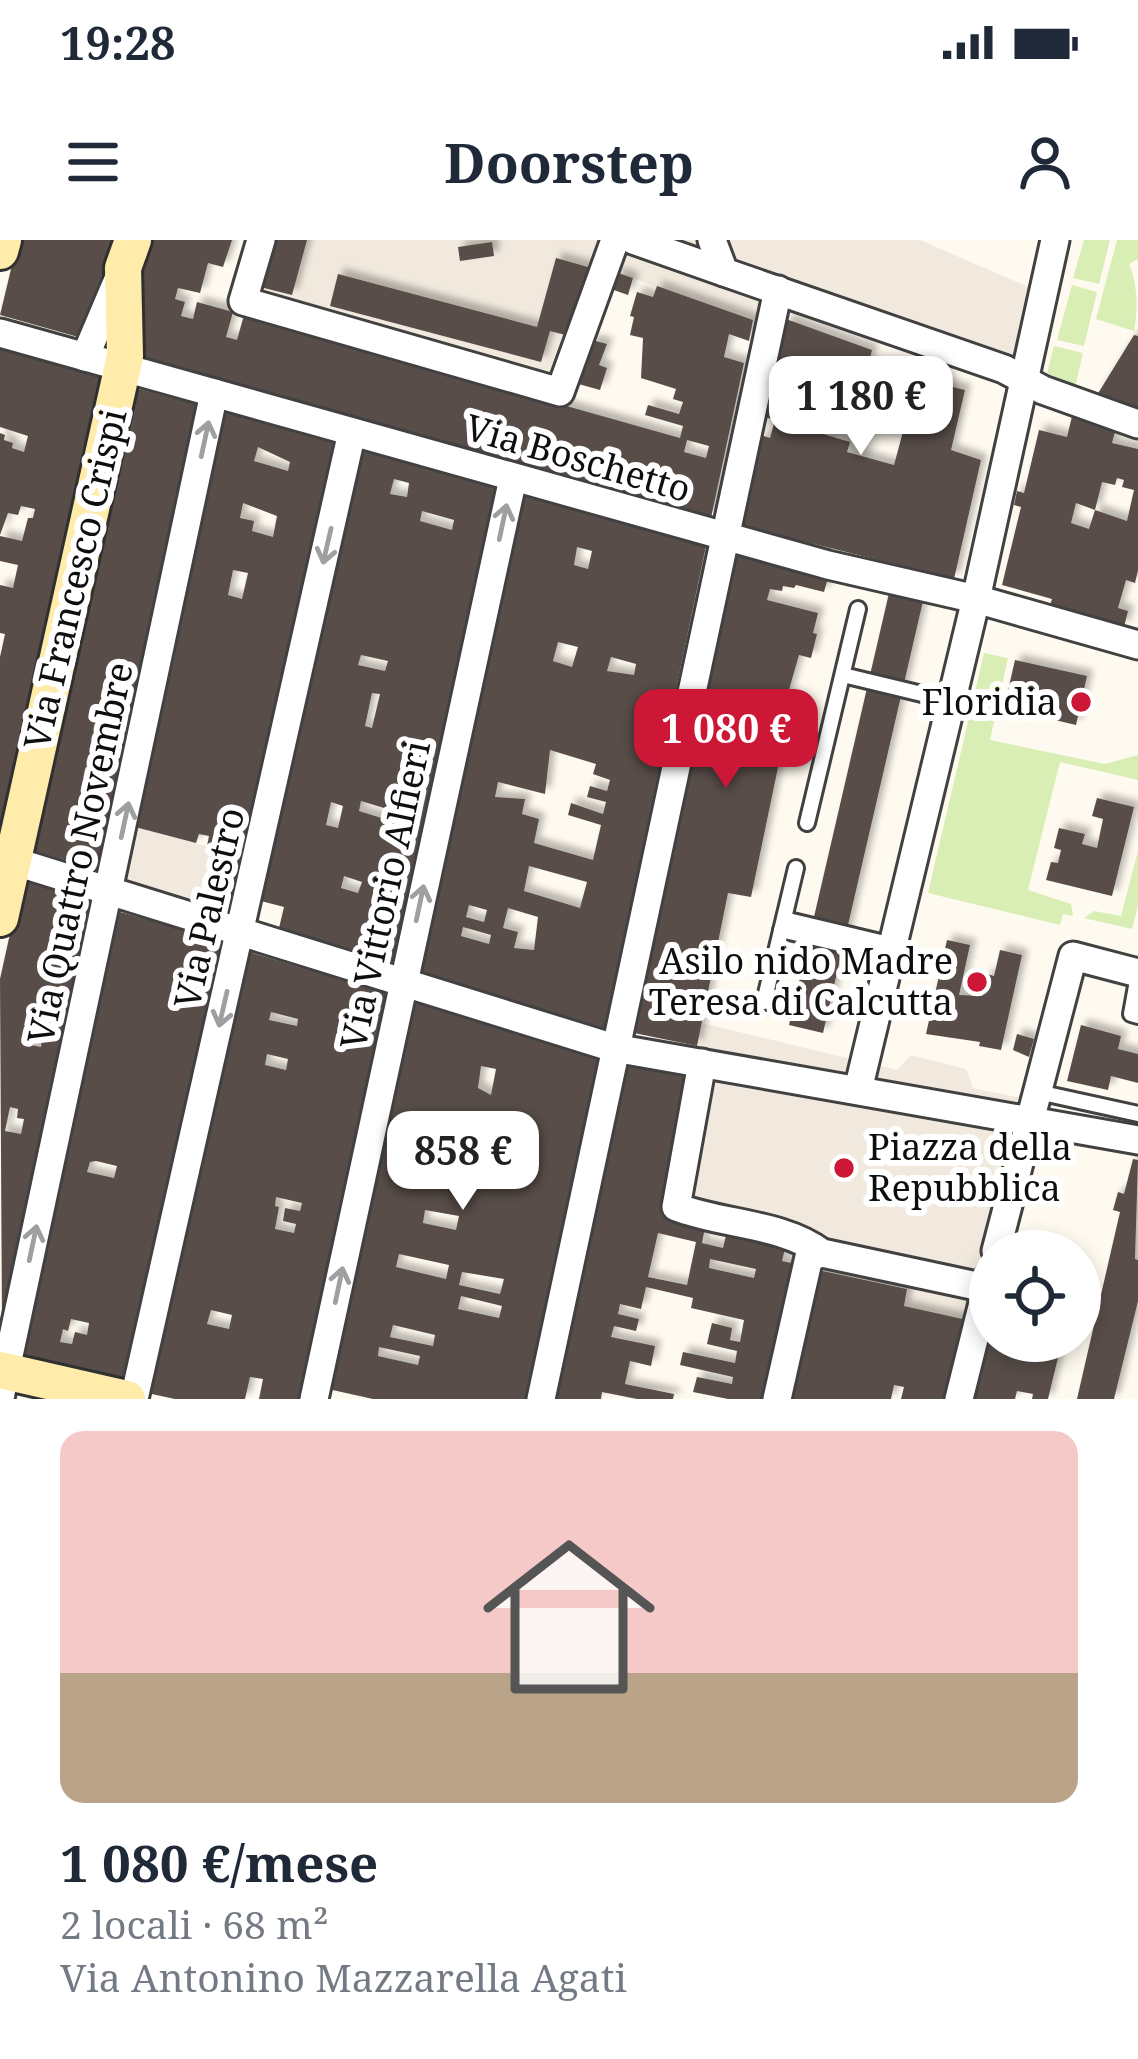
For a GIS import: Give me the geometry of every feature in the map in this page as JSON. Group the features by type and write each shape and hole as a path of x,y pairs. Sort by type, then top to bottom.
{"street":[{"path":"0,250 3,240"},
{"path":"261,240 243,301 560,392 615,240"},
{"path":"633,240 1004,369 1138,424"},
{"path":"712,240 724,272"},
{"path":"858,1090 976,599 1055,240"},
{"path":"85,357 128,254"},
{"name":"Via Francesco Crispi","path":"0,917 6,859 122,368 128,254"},
{"path":"542,1399 723,536 766,286"},
{"name":"Via Boschetto","path":"0,333 828,565 1136,637"},
{"name":"Via Quattro Novembre","path":"2,1380 214,393"},
{"name":"Via Palestro","path":"130,1399 352,432"},
{"name":"Via Vittorio Alfieri","path":"314,1399 513,478"},
{"path":"6,859 614,1048 858,1090 1035,1105 1138,1140"},
{"path":"1002,1230 1073,956 1138,974"},
{"path":"698,1062 676,1208 803,1238 816,1255 969,1278"},
{"path":"777,1399 816,1255"},
{"path":"959,1399 969,1358"},
{"path":"2,1380 130,1399"}],"lane":[{"path":"807,823 858,609"},
{"path":"843,675 951,701"},
{"path":"764,1002 796,868"},
{"path":"783,925 892,951"},
{"path":"1138,974 1131,1014 1138,1016"},
{"path":"1035,1105 1138,1114"}],"green space":[{"path":"1084,240 1110,240 1099,284 1073,278"},
{"path":"1117,240 1138,240 1138,259 1129,264 1136,297 1134,331 1096,319"},
{"path":"1072,285 1097,292 1084,346 1057,340"},
{"path":"1054,346 1083,353 1075,387 1047,373"},
{"path":"984,653 1008,658 990,740 1105,764 1138,755 1138,780 1060,762 1028,890 1071,904 1073,916 1063,914 1060,925 928,893"},
{"path":"1138,851 1138,906 1132,929 1084,918 1094,911 1121,916"}],"shaded area":[{"path":"251,240 920,240 1042,293 1023,379 779,290 770,326 618,273 566,406 229,310"},
{"path":"124,824 225,851 208,920 109,889"},
{"name":"Piazza della Repubblica","path":"702,1023 897,1070 911,1055 966,1069 973,1088 1036,1101 1002,1230 969,1230 969,1321 904,1306 907,1289 818,1270 800,1243 685,1213 690,1075"}],"building":[{"path":"18,240 118,240 78,337 0,315"},
{"path":"146,240 232,240 223,267 208,263 200,293 178,288 175,299 185,302 181,316 193,319 197,302 233,312 226,337 237,340 244,315 680,438 683,426 645,415 648,405 679,414 683,402 673,399 676,389 641,378 643,338 630,335 637,292 653,297 657,286 753,320 749,341 729,334 724,357 744,363 711,518 138,358 133,283","holes":["687,440 709,446 706,458 684,452"]},
{"path":"272,240 307,240 292,295 260,287"},
{"path":"492,242 494,256 460,261 458,247"},
{"path":"556,258 588,267 569,336 550,331 541,362 330,306 338,274 537,327"},
{"path":"618,273 633,278 628,295 611,289"},
{"path":"786,319 872,350 868,366 965,390 951,450 981,460 954,579 742,526 761,435 770,438 775,420 765,417","holes":["817,389 843,397 847,404 843,420 854,423 860,401 908,413 894,465 847,452 850,442 806,429 813,406 831,411 834,400 816,395"]},
{"path":"1134,335 1138,336 1138,409 1097,395"},
{"path":"592,340 607,344 599,365 607,368 600,390 575,383"},
{"path":"0,349 102,378 4,843 0,841 0,657 5,634 0,633 0,585 13,588 18,565 0,561 0,536 22,541 35,509 21,506 18,515 8,513 0,535 0,433 13,443 12,448 24,452 28,436 0,427"},
{"path":"131,387 199,405 100,871 28,849"},
{"path":"223,411 334,442 228,912 212,907 225,851 207,846 209,836 199,834 196,843 135,827","holes":["258,447 290,462 288,471 254,461","243,503 277,516 273,537 252,531 254,521 240,518","233,570 248,573 242,599 228,595"]},
{"path":"1073,412 1116,428 1112,443 1138,449 1138,570 1135,583 1126,580 1118,608 1128,611 1124,627 1002,585 1021,507 1014,505 1017,491 1024,493 1039,430 1067,437","holes":["1117,478 1124,480 1122,487 1134,490 1127,521 1095,510 1102,482 1115,485","1076,503 1095,510 1089,529 1071,523"]},
{"path":"362,449 496,488 394,965 279,928 284,907 261,901","holes":["394,479 409,483 407,497 390,494","422,511 454,520 452,530 420,521","361,655 388,661 385,671 358,665","372,693 380,694 372,728 365,726","361,801 394,811 391,821 359,811","331,802 343,806 338,828 326,825","344,876 362,882 358,893 341,888"]},
{"path":"517,494 706,546 604,1032 415,971","holes":["577,547 592,551 588,569 574,565","558,642 578,647 572,667 553,661","611,657 636,664 634,675 607,671","550,750 596,764 593,774 610,780 607,791 590,786 587,797 606,802 603,814 571,803 568,815 601,825 593,860 534,843 539,819 522,814 525,799 495,797 498,782 545,794","529,866 587,882 580,908 524,891","469,905 487,910 484,922 466,917","508,908 538,917 534,950 514,948 518,932 503,928","463,927 491,935 489,944 461,936"]},
{"path":"736,554 828,578 824,592 796,585 783,586 782,591 770,589 767,600 818,613 813,633 817,634 811,658 799,655 778,728 786,729 751,897 728,893 697,1046 634,1033"},
{"path":"889,593 923,601 823,1033 789,1025"},
{"path":"1015,660 1087,676 1076,725 1004,708"},
{"path":"1097,798 1134,807 1112,896 1046,880 1051,862 1058,863 1061,850 1054,848 1059,828 1085,834 1082,844 1097,848 1103,819 1092,816"},
{"path":"22,879 92,900 2,1324 0,979","holes":["30,1018 38,1020 36,1029 43,1031 41,1047 25,1044","10,1107 18,1109 17,1118 24,1119 21,1134 5,1131"]},
{"path":"120,912 222,941 123,1385 20,1363","holes":["90,1162 117,1166 114,1178 87,1172","71,1319 89,1323 87,1335 75,1332 72,1344 60,1342"]},
{"path":"947,940 970,945 959,995 982,996 987,974 994,976 1000,950 1022,955 1001,1050 926,1034"},
{"path":"249,952 389,994 302,1399 259,1399 263,1379 250,1377 245,1399 175,1399 147,1393","holes":["271,1012 298,1019 297,1026 269,1020","267,1054 288,1059 286,1070 265,1065","276,1197 302,1203 300,1211 285,1208 283,1221 296,1224 294,1233 275,1229 279,1207","211,1310 232,1315 229,1329 207,1324"]},
{"path":"409,1001 599,1060 525,1399 373,1399 328,1389","holes":["481,1066 496,1069 491,1095 478,1088","425,1210 459,1216 456,1230 423,1223","399,1254 449,1265 446,1279 396,1267","462,1272 504,1279 500,1294 459,1285","461,1296 502,1306 499,1318 458,1309","393,1325 435,1335 433,1346 390,1337","379,1347 420,1356 418,1365 378,1356"]},
{"path":"1081,1025 1121,1036 1118,1049 1138,1054 1138,1083 1111,1076 1108,1090 1067,1081"},
{"path":"1017,1034 1034,1039 1029,1057 1013,1050"},
{"path":"626,1061 690,1075 672,1210 706,1222 702,1243 723,1248 728,1227 787,1240 782,1261 796,1264 763,1399 693,1392 697,1377 732,1384 733,1377 680,1365 683,1352 735,1363 737,1351 707,1344 712,1323 732,1328 730,1340 740,1342 744,1320 691,1308 693,1298 646,1287 641,1309 620,1304 618,1314 639,1319 636,1331 614,1326 611,1337 655,1346 651,1366 630,1361 625,1384 674,1394 673,1399 602,1392 601,1399 556,1399","holes":["658,1233 696,1242 687,1285 648,1277","710,1259 756,1269 754,1278 709,1268"]},
{"path":"1133,1159 1138,1160 1138,1301 1114,1399 1077,1399 1086,1362 1101,1362 1101,1295 1120,1212 1113,1210 1118,1192 1124,1194"},
{"path":"818,1270 907,1289 904,1306 967,1320 948,1399 901,1399 904,1387 894,1385 891,1399 789,1399"},
{"path":"980,1362 1057,1362 1048,1399 1032,1399 1033,1394 1017,1391 1015,1399 970,1399"}],"place":[{"name":"Floridia","path":"1081,702"},
{"name":"Asilo nido Madre Teresa di Calcutta","path":"977,982"},
{"name":"Piazza della Repubblica","path":"844,1168"}]}
